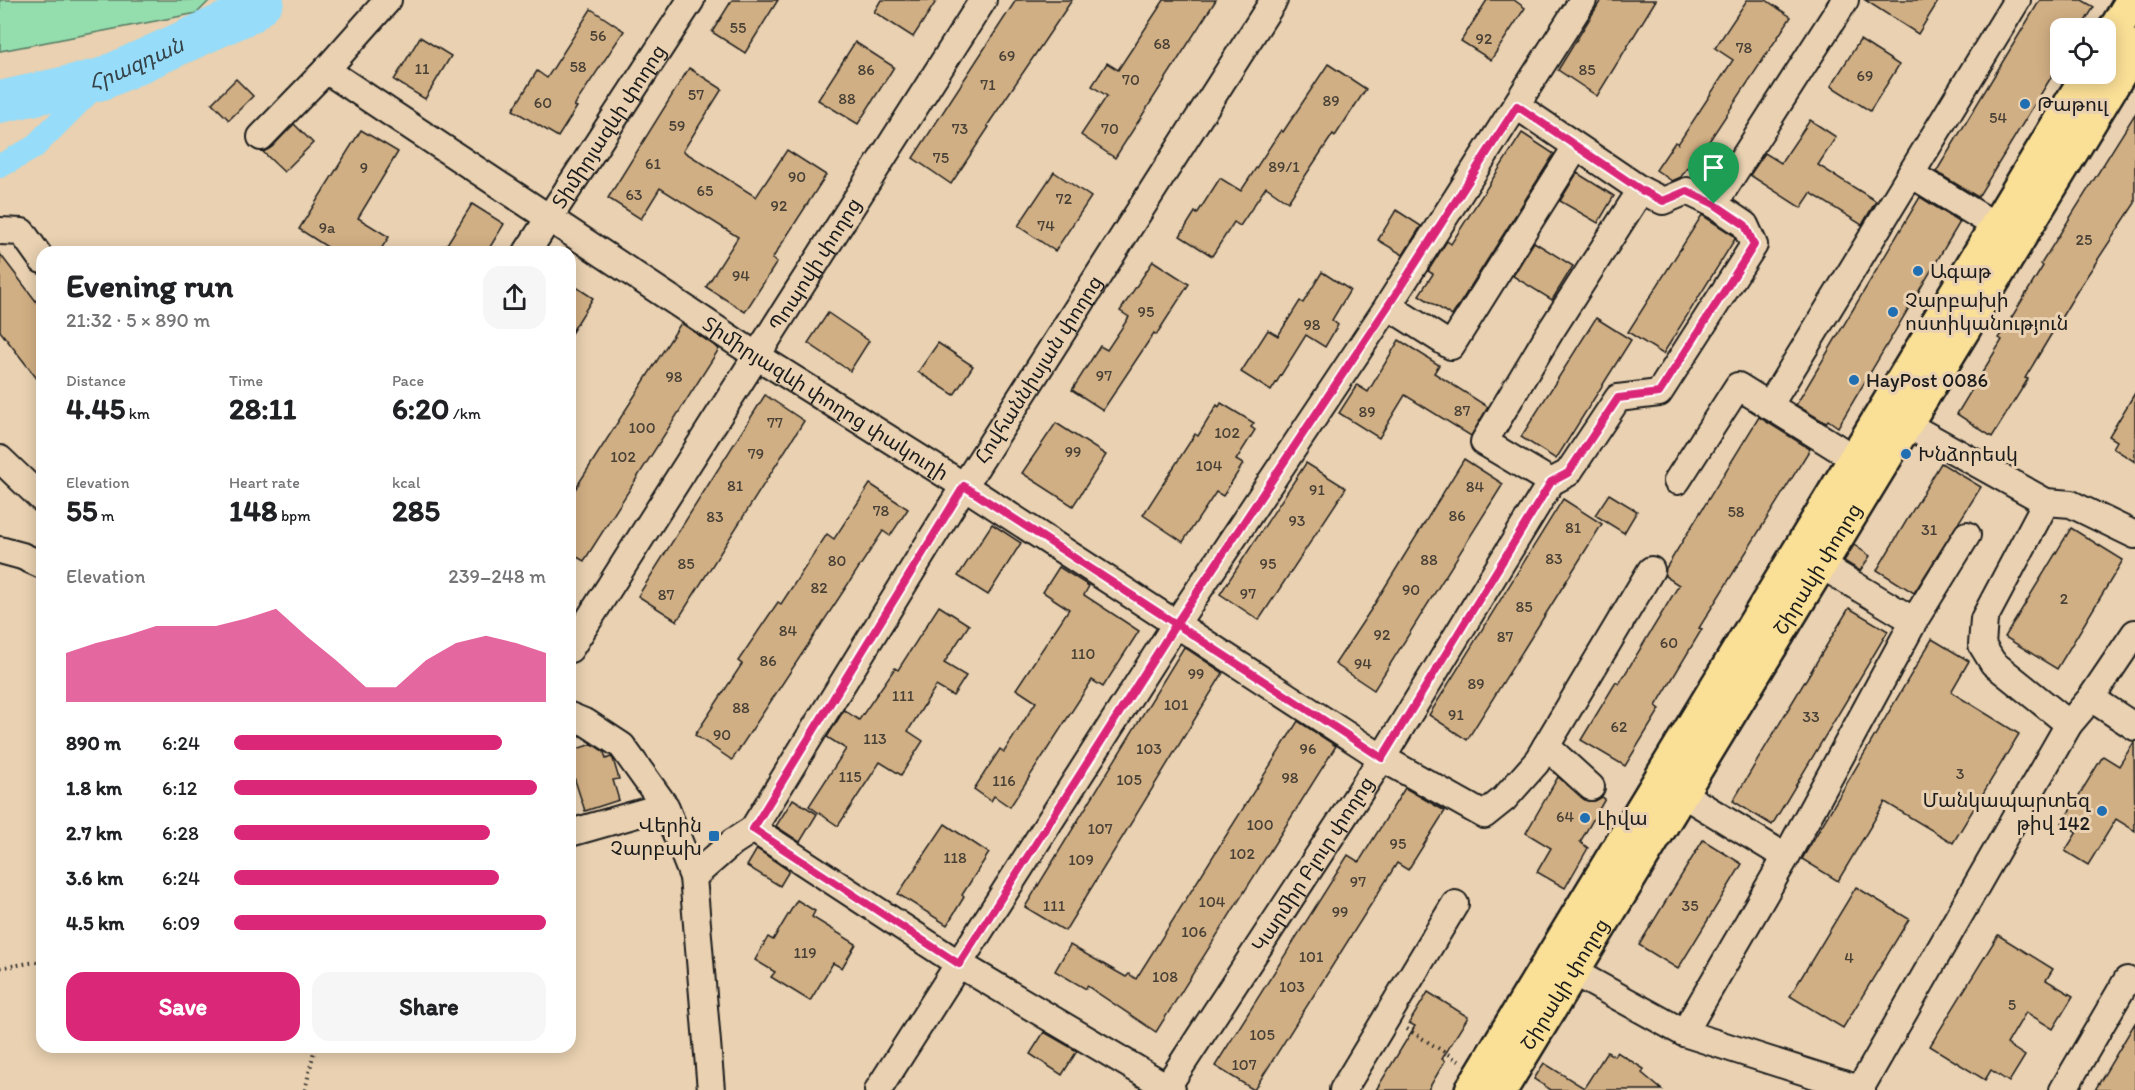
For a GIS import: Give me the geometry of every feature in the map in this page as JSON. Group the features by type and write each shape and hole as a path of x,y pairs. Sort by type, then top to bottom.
{"highway":[{"path":"2116,25 2127,2"},
{"name":"Շիրակի փողոց","path":"1865,466 1905,424 2135,47"},
{"name":"Շիրակի փողոց","path":"1500,1090 1562,965 1865,466 1996,226 2083,84"},
{"name":"Շիրակի փողոց","path":"1469,1077 1562,965"}],"street":[{"path":"261,137 326,70 388,0"},
{"name":"Տիմիրյազևի փողոց","path":"531,246 691,0"},
{"name":"Պոպովի փողոց","path":"576,640 983,0"},
{"name":"Հովհաննիսյան փողոց","path":"693,877 733,842 753,829 964,486 1274,0"},
{"path":"878,1090 1176,624 1388,306 1583,0"},
{"path":"1714,204 1845,0"},
{"path":"1769,406 2017,0"},
{"name":"Տիմիրյազևի փողոց փակուղի","path":"326,70 757,356 964,486 1382,758 1484,815 1504,800 1524,779 1546,746"},
{"path":"1517,106 1641,190 1663,201 1687,191 1714,204 1745,225 1754,245 1659,393 1618,398 1568,473 1551,482 1484,442 1550,332 1641,190"},
{"path":"1388,306 1451,346 1576,147"},
{"path":"1911,174 1996,226"},
{"path":"0,231 22,231 36,251"},
{"path":"1677,481 1738,386 1865,466"},
{"path":"1905,424 2046,502 2071,504 2135,535"},
{"path":"0,459 36,493"},
{"name":"Կարմիր Բլուր փողոց","path":"1168,1089 1382,758 1551,482"},
{"path":"2046,502 1984,619 1982,645 1993,663 2069,724"},
{"path":"1684,1034 1786,857 1914,621 1967,535"},
{"path":"0,550 36,562"},
{"path":"1809,558 1914,621"},
{"path":"1591,788 1546,746 1651,570"},
{"path":"1562,965 1684,1034 1861,1090 2069,724 2091,699 2135,633"},
{"path":"2091,699 2135,727"},
{"path":"576,718 587,723 621,746 665,806 693,877 711,1090"},
{"path":"1670,787 1786,857"},
{"path":"576,831 665,806"},
{"path":"753,829 959,964 1168,1089"},
{"path":"1343,1090 1455,904"},
{"path":"2063,1090 2127,980"}],"path":[{"path":"0,968 36,962"},
{"path":"1388,1017 1469,1077"},
{"path":"305,1090 314,1053"}],"green space":[{"path":"0,0 210,0 197,13 0,51"}],"building":[{"path":"732,0 778,0 745,53 712,32"},
{"path":"881,0 937,0 913,37 874,12"},
{"path":"1016,0 1072,0 951,184 913,158"},
{"path":"1164,0 1216,0 1115,158 1081,135 1107,96 1092,86 1107,63 1118,70"},
{"path":"1487,0 1514,0 1525,8 1491,60 1461,41"},
{"path":"1601,0 1656,0 1597,96 1558,70"},
{"path":"1747,0 1766,0 1791,17 1700,155 1697,153 1681,177 1672,181 1656,170 1675,142 1678,144 1733,60 1715,48"},
{"path":"1865,0 1939,0 1918,34"},
{"path":"2040,0 2082,0 2094,7 2087,18 2050,18 2050,79 1978,197 1936,172"},
{"path":"591,9 624,31 574,106 577,107 558,137 513,110 537,71 547,78"},
{"path":"420,37 451,56 425,99 394,80"},
{"path":"1860,40 1899,65 1870,111 1831,86"},
{"path":"855,42 894,67 858,124 818,100"},
{"path":"1328,64 1366,89 1288,202 1266,187 1240,226 1234,222 1212,256 1180,236 1220,178 1241,191"},
{"path":"689,68 722,89 683,151 756,197 787,150 826,175 772,259 777,262 745,312 706,287 738,237 660,188 641,219 608,198"},
{"path":"236,79 253,96 229,120 212,103"},
{"path":"2135,114 2135,203 2079,288 2025,378 2028,379 1992,437 1957,414 2002,340 1999,338 2043,266 2041,264"},
{"path":"1810,120 1836,137 1818,165 1876,201 1862,225 1811,193 1801,208 1750,175 1765,153 1781,163"},
{"path":"294,124 313,143 284,172 263,152 272,147"},
{"path":"361,130 398,152 358,218 389,237 383,246 326,246 299,229"},
{"path":"1522,133 1554,154 1452,316 1419,295 1433,274 1428,271 1447,241 1451,244"},
{"path":"1054,172 1091,197 1055,251 1018,226"},
{"path":"1577,173 1614,196 1598,223 1560,201"},
{"path":"1920,197 1960,222 1838,427 1828,420 1826,423 1796,405"},
{"path":"472,204 504,224 491,246 446,246"},
{"path":"1396,210 1421,226 1403,255 1378,240"},
{"path":"1702,215 1733,235 1735,239 1663,354 1628,332"},
{"path":"1534,242 1573,266 1552,300 1513,276"},
{"path":"0,254 36,301 36,377 0,331"},
{"path":"1153,261 1189,284 1103,410 1072,390 1100,346 1107,350 1129,317 1120,311"},
{"path":"1322,272 1350,290 1332,320 1338,325 1325,347 1306,335 1271,391 1241,372 1268,330 1278,336 1300,301 1303,303"},
{"path":"576,287 593,298 576,325"},
{"path":"828,313 869,341 850,371 808,343"},
{"path":"1596,318 1631,340 1556,459 1521,437"},
{"path":"681,323 719,349 584,561 576,556 576,488"},
{"path":"1399,340 1439,365 1434,373 1488,407 1471,436 1405,395 1379,438 1339,413 1357,385 1368,392"},
{"path":"938,343 973,366 954,395 918,372"},
{"path":"2135,393 2135,462 2113,448 2117,441 2109,436"},
{"path":"765,395 804,421 677,621 638,596"},
{"path":"1221,403 1254,423 1251,427 1255,430 1236,460 1243,464 1223,496 1216,492 1183,542 1143,515 1195,434 1198,436 1217,405 1219,407"},
{"path":"1759,417 1810,449 1699,628 1702,629 1656,706 1660,709 1625,766 1581,740 1616,682 1619,684 1679,585 1665,576 1666,568"},
{"path":"1056,423 1106,455 1073,506 1022,473"},
{"path":"1464,459 1503,484 1374,690 1335,664"},
{"path":"1306,463 1346,488 1259,620 1220,594"},
{"path":"1941,463 1981,487 1914,593 1877,570"},
{"path":"870,484 908,509 890,536 883,531 732,760 695,735 742,664 738,661 778,602 781,604 827,534 834,539"},
{"path":"1609,494 1637,511 1624,533 1595,515"},
{"path":"1563,499 1602,524 1467,740 1429,715"},
{"path":"992,524 1021,543 988,595 958,576"},
{"path":"2071,528 2123,560 2057,669 2005,637"},
{"path":"1854,545 1870,556 1860,571 1844,561"},
{"path":"1059,567 1089,586 1084,595 1139,631 1103,687 1092,680 1010,807 994,796 991,801 974,789 1000,749 1004,752 1036,702 1016,689 1069,609 1043,592"},
{"path":"939,606 969,625 944,663 966,676 953,696 936,686 908,731 923,741 901,775 880,762 838,826 809,806 846,749 827,737 844,710 859,720 895,668 898,670"},
{"path":"1849,608 1888,631 1772,825 1733,801"},
{"path":"1932,639 1969,661 1951,692 2019,734 1953,843 1885,802 1838,881 1802,859"},
{"path":"1184,647 1223,673 1065,931 1025,907"},
{"path":"1298,721 1336,746 1156,1032 1087,986 1086,989 1055,971 1070,945 1126,977 1129,974 1136,979"},
{"name":"Մանկապարտեզ թիվ 142","path":"2134,742 2135,831 2116,819 2088,865 2065,851 2077,832 2062,823 2103,756 2119,766"},
{"path":"592,744 604,752 606,759 611,757 613,759 619,779 613,780 619,800 585,811 576,783 576,749"},
{"path":"1558,777 1587,801 1595,801 1602,797 1605,799 1580,842 1588,848 1565,888 1537,872 1551,848 1526,833"},
{"path":"1405,788 1445,811 1408,870 1397,863 1254,1090 1215,1066 1348,855 1359,862"},
{"path":"793,799 817,814 800,842 776,826"},
{"path":"945,824 989,853 962,895 964,897 947,925 898,894"},
{"path":"1703,840 1742,864 1678,969 1639,945"},
{"path":"757,849 789,871 780,886 747,866"},
{"path":"1856,887 1909,919 1843,1028 1790,996"},
{"path":"797,900 815,911 812,917 856,944 842,968 833,963 810,1001 771,977 775,972 755,960 768,937 773,940"},
{"path":"1998,935 2053,969 2046,980 2073,996 2053,1029 2026,1012 2007,1044 2025,1056 2009,1082 1991,1070 1985,1080 1930,1046"},
{"path":"1428,992 1468,1017 1442,1059 1445,1061 1428,1090 1376,1090 1415,1026 1409,1023"},
{"path":"2135,1023 2135,1090 2095,1090"},
{"path":"1044,1032 1077,1051 1062,1075 1030,1054"},
{"path":"1607,1052 1614,1056 1617,1052 1644,1069 1642,1073 1662,1090 1551,1090 1534,1079 1544,1063 1584,1088"}],"waterway":[{"name":"Հրազդան","path":"0,102 102,79 250,12 263,0"},
{"path":"0,166 33,148 102,79"}],"place":[{"name":"Թաթուլ","path":"2025,104"},
{"name":"Ագաթ","path":"1918,271"},
{"name":"Չարբախի ոստիկանություն","path":"1893,312"},
{"name":"HayPost 0086","path":"1854,380"},
{"name":"Խնձորեսկ","path":"1906,454"},
{"name":"Մանկապարտեզ թիվ 142","path":"2102,811"},
{"name":"Լիվա","path":"1585,818"},
{"name":"Վերին Չարբախ","path":"714,836"}],"route":[{"path":"1714,204 1687,191 1663,201 1641,190 1517,106 1388,306 1176,624 964,486 753,829 959,964 1176,624 1382,758 1551,482 1568,473 1618,398 1659,393 1754,245 1745,225 1714,204"}]}
